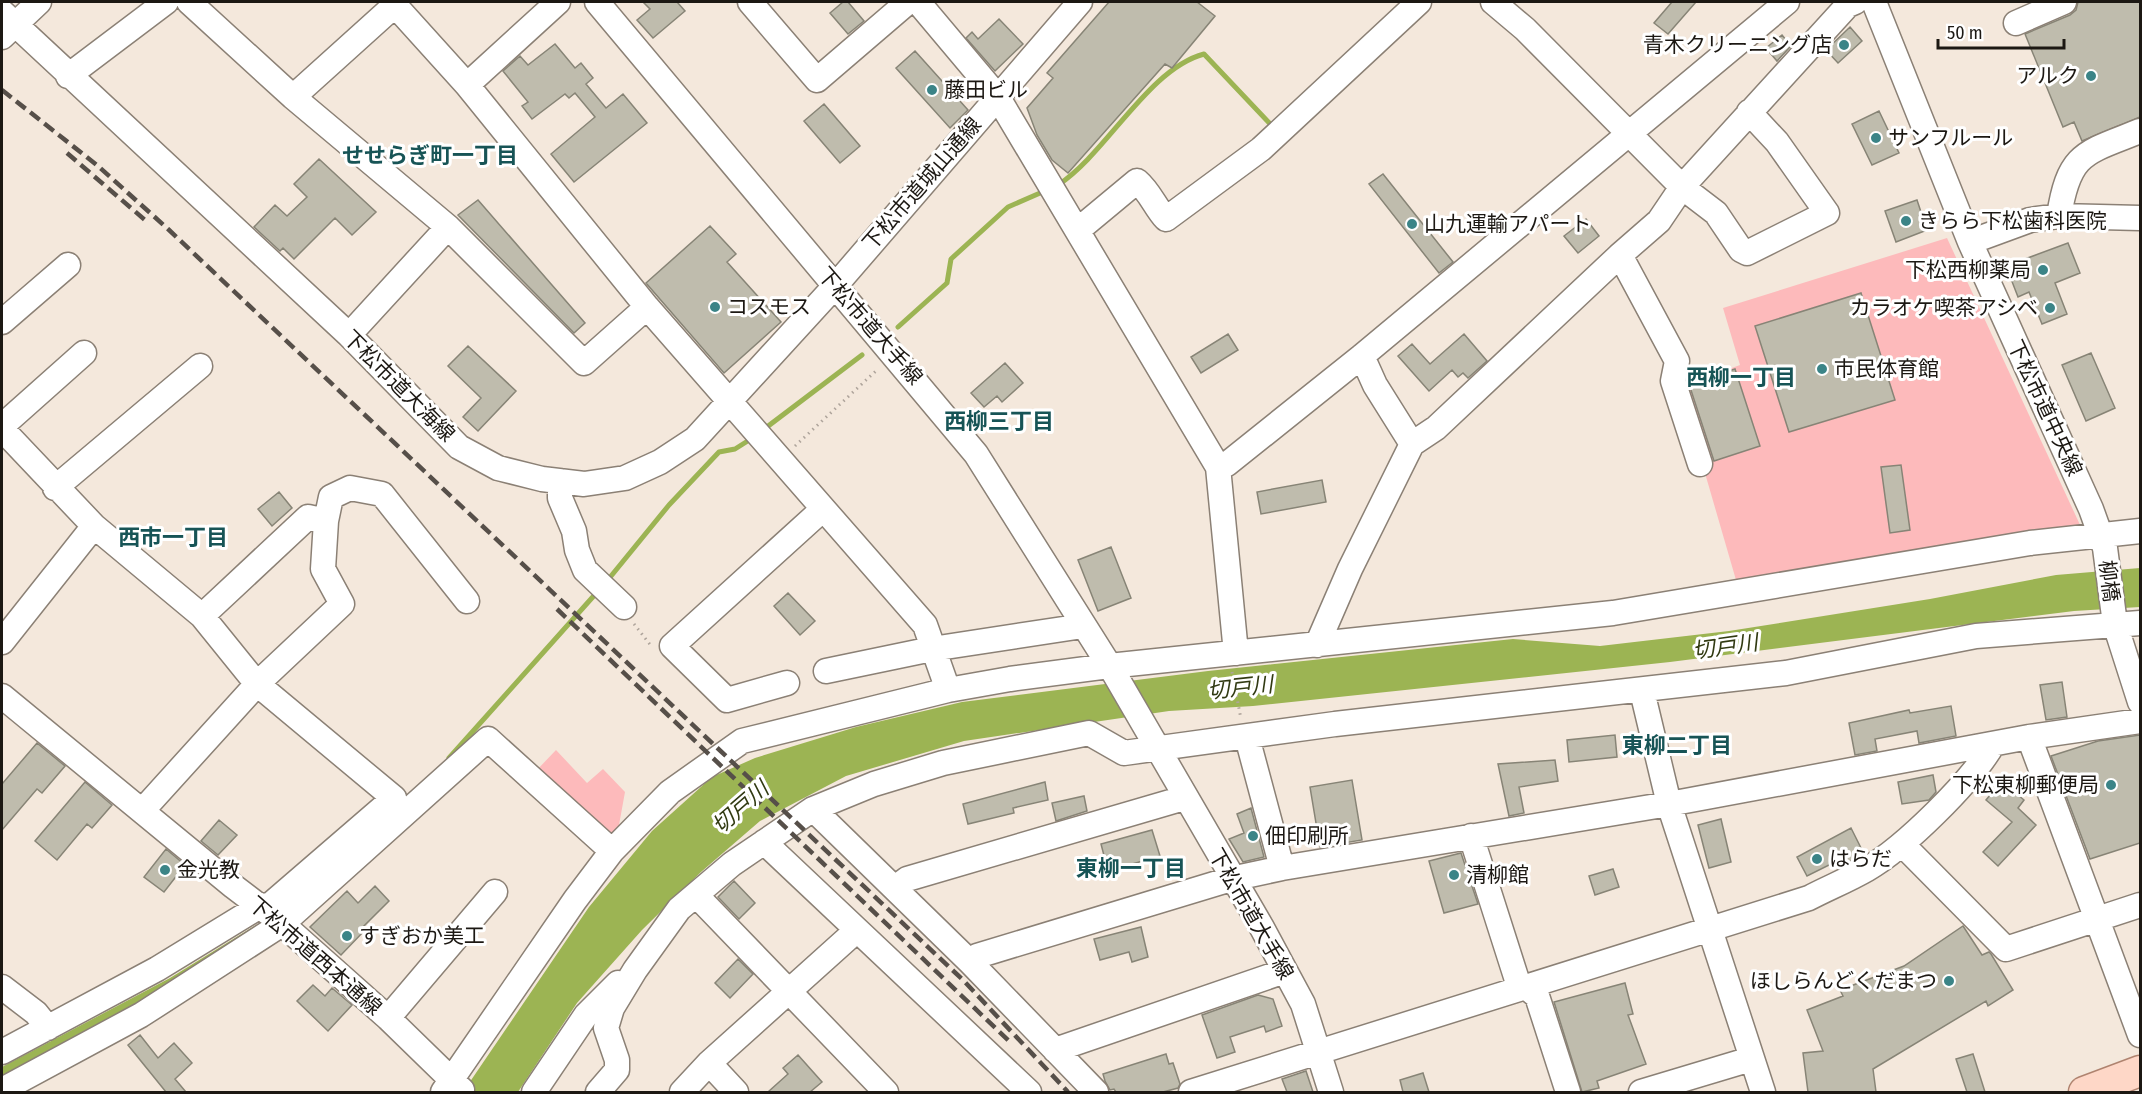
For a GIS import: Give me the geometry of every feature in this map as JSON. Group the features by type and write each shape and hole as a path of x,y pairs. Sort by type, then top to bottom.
{"main road":[{"path":"2092,1091 2140,1071"}],"street":[{"path":"6,24 39,2"},
{"path":"68,76 166,2"},
{"path":"189,2 293,97 448,227 584,363 647,307"},
{"path":"467,85 558,2"},
{"name":"下松市道大手線","path":"597,2 835,286 895,353 976,454 1111,669 1285,971 1303,1004 1331,1092"},
{"path":"750,2 817,80 908,2"},
{"path":"918,2 997,96 1218,468 1233,661"},
{"name":"下松市道城山通線","path":"835,286 1080,2"},
{"path":"1078,230 1137,181 1147,190 1155,207 1166,219 1261,149 1419,2"},
{"path":"1493,2 1525,29 1682,187 1716,213 1741,250 1747,253 1827,213 1777,141 1749,112"},
{"path":"1218,468 1227,464 1362,356 1787,2"},
{"path":"1317,645 1341,588 1412,444 1436,428 1659,221 1682,187 1749,112 1848,5 1855,2"},
{"name":"下松市道中央線","path":"1875,2 1970,242 2091,508 2102,541"},
{"path":"2016,23 2064,2"},
{"path":"293,97 394,3 467,85 647,307 782,458 823,509 925,625 948,690"},
{"name":"下松市道大海線","path":"6,24 68,76 350,335 459,447 498,468 584,484 625,478 660,462 695,439 835,286"},
{"path":"2059,216 2070,172 2079,158 2140,131"},
{"path":"1970,242 2030,220 2059,216 2140,218"},
{"path":"350,335 448,227"},
{"path":"1620,255 1677,361 1673,381 1700,464"},
{"path":"2,322 68,265"},
{"path":"84,353 2,428 55,488 94,526 202,616 257,684 394,798 270,905 272,916"},
{"path":"1362,356 1376,385 1412,444"},
{"path":"55,488 200,366"},
{"path":"560,481 560,498 574,531 577,550 585,570 624,607"},
{"path":"142,811 257,684 342,604 323,569 326,521 331,497 350,488 382,494 467,601"},
{"path":"788,683 727,700 672,646 823,509"},
{"path":"202,616 308,517 326,521"},
{"path":"2,642 94,526"},
{"path":"454,1087 575,900 612,851 670,792 742,741 948,690 1111,669 1233,661 1317,645 1613,613 2030,543 2102,541 2140,531"},
{"name":"柳橋","path":"2102,541 2114,619"},
{"path":"2114,619 2140,702"},
{"path":"610,1089 617,1070 617,1060 606,1028 612,1008 635,970 679,909 732,864 813,809 874,784 943,763 1089,733 1124,753 1245,733 1642,691 1786,673 1976,636 2114,619 2140,623"},
{"path":"826,671 932,649 1083,626"},
{"path":"1642,691 1669,804 1762,1092"},
{"name":"下松市道西本通線","path":"2,696 272,916 388,1018 454,1087"},
{"path":"970,962 977,956 1231,879 1282,868 1669,804 2029,737 2140,721"},
{"path":"1245,733 1282,868"},
{"path":"2029,737 2140,1035"},
{"path":"2,1090 141,1015 272,916 488,739 612,851"},
{"path":"1191,1092 1529,988 1809,898 1868,869 1902,844 1981,764 1993,744"},
{"path":"895,888 907,879 1184,798"},
{"path":"813,809 970,962 1096,1092"},
{"path":"1471,836 1517,980 1537,996 1568,1092"},
{"path":"764,842 1029,1092"},
{"path":"1902,844 2006,950 2140,905"},
{"path":"388,1018 495,892"},
{"path":"696,895 788,993 886,1092"},
{"path":"2,1052 157,969 272,916"},
{"path":"681,1092 857,930"},
{"path":"534,1092 586,1015 635,970"},
{"path":"1055,1050 1285,971"},
{"path":"2,987 36,1013 48,1028"},
{"path":"1641,1092 1751,1059"},
{"path":"709,1064 736,1092"}],"path":[{"path":"782,458 895,353"},
{"path":"1233,661 1245,733"}],"shaded area":[{"path":"1947,238 2081,527 1736,580 1680,387 1740,365 1723,308"},
{"path":"556,750 587,783 603,769 625,792 617,836 604,835 535,772"}],"water":[{"name":"切戸川","path":"2140,568 2140,607 2074,611 1670,662 1253,706 1169,711 964,741 846,776 760,821 701,872 642,930 577,1003 518,1092 463,1092 589,907 652,831 712,777 755,758 856,727 962,702 1208,671 1513,639 1600,646 1729,631 1930,599 2056,575"},
{"path":"267,922 135,1008 2,1079 2,1067 170,978 256,925"}],"building":[{"path":"643,2 677,2 685,11 653,38 637,20 650,9"},
{"path":"843,2 848,2 864,21 848,34 830,13"},
{"path":"1109,2 1197,2 1215,16 1172,68 1165,64 1068,173 1052,160 1037,135 1027,108 1053,78 1047,73"},
{"path":"1672,2 1696,2 1668,34 1654,23"},
{"name":"アルク","path":"2078,2 2140,2 2140,117 2082,141 2074,122 2063,127 2025,34 2070,15 2076,10"},
{"path":"999,19 1023,44 995,71 966,38 972,32 978,39"},
{"name":"青木クリーニング店","path":"1850,27 1862,41 1838,63 1826,50"},
{"path":"1782,35 1791,46 1777,61 1766,48"},
{"path":"555,44 575,68 581,63 593,78 586,84 606,108 623,94 647,123 574,182 551,154 595,117 575,93 569,98 565,94 532,119 522,106 528,102 503,71 520,56 528,65"},
{"name":"藤田ビル","path":"915,51 968,110 950,128 896,68"},
{"path":"824,104 860,146 840,163 804,121"},
{"name":"サンフルール","path":"1879,111 1899,153 1872,165 1852,124"},
{"path":"319,159 376,212 352,235 335,218 294,259 283,248 280,251 254,227 275,205 287,216 307,197 294,184"},
{"name":"山九運輸アパート","path":"1383,174 1453,262 1439,273 1369,184"},
{"path":"478,200 585,323 574,333 458,215"},
{"name":"きらら下松歯科医院","path":"1917,200 1927,230 1896,242 1885,211"},
{"path":"1586,219 1599,236 1578,253 1564,236"},
{"path":"710,226 736,254 727,262 781,322 724,373 646,283"},
{"name":"下松西柳薬局","path":"2068,243 2080,273 2055,283 2067,314 2042,324 2029,292 2018,297 2006,266"},
{"path":"1861,293 1895,400 1789,432 1755,326"},
{"path":"1228,334 1238,350 1201,373 1191,357"},
{"path":"1464,334 1487,361 1468,378 1463,373 1458,377 1452,370 1429,391 1398,356 1412,344 1430,364"},
{"path":"468,346 516,391 478,431 463,417 481,398 448,366"},
{"path":"2091,353 2115,408 2086,421 2062,365"},
{"path":"1005,363 1023,383 1002,402 997,396 984,407 971,393"},
{"path":"1735,369 1760,446 1714,461 1689,384"},
{"path":"1901,465 1910,530 1890,533 1881,467"},
{"path":"1322,480 1326,502 1261,514 1257,492"},
{"path":"279,492 292,508 272,526 258,509"},
{"path":"1111,547 1131,598 1098,611 1078,560"},
{"path":"788,593 815,621 800,635 774,606"},
{"path":"2062,682 2067,717 2046,720 2040,685"},
{"path":"1951,706 1956,736 1919,743 1917,731 1875,739 1877,751 1855,755 1849,723 1909,710 1910,713"},
{"path":"1615,735 1617,757 1569,762 1567,740"},
{"path":"2140,735 2140,843 2090,859 2051,756 2098,741"},
{"path":"37,743 65,766 42,793 37,789 2,830 2,784"},
{"path":"1555,760 1558,781 1519,787 1524,813 1509,816 1498,764"},
{"path":"1933,775 1936,792 1929,800 1902,804 1898,782"},
{"path":"1352,780 1362,840 1320,847 1310,787"},
{"path":"2002,781 2024,800 2018,808 2036,825 1998,866 1983,852 2012,822 1986,800"},
{"path":"85,782 112,805 92,828 87,824 57,860 35,841"},
{"path":"1045,782 1048,800 1013,808 1014,813 968,824 963,804"},
{"path":"1084,796 1087,811 1056,821 1052,803"},
{"path":"1251,808 1264,857 1243,862 1229,839 1244,833 1237,814"},
{"path":"1721,819 1731,862 1709,868 1698,825"},
{"path":"219,820 237,835 218,855 201,841"},
{"path":"1851,828 1864,854 1844,865 1841,859 1807,876 1797,857"},
{"path":"1152,830 1160,856 1108,871 1101,844"},
{"name":"金光教","path":"166,849 185,865 164,892 144,877"},
{"name":"清柳館","path":"1461,853 1478,904 1444,913 1429,861"},
{"path":"1613,869 1619,887 1595,895 1589,876"},
{"path":"734,881 755,903 739,919 718,897"},
{"path":"375,886 389,901 364,926 367,928 341,955 310,927 347,891 358,903"},
{"path":"1963,926 1982,955 1989,952 1991,954 2013,990 1988,1006 1986,1001 1873,1069 1876,1092 1808,1092 1803,1053 1823,1051 1807,1010 1843,996 1840,990 1904,966"},
{"path":"1141,927 1148,957 1132,962 1129,952 1100,960 1094,939"},
{"path":"738,959 753,974 730,998 715,983"},
{"path":"1625,983 1633,1014 1628,1015 1646,1064 1597,1081 1599,1088 1582,1092 1554,1002"},
{"path":"313,985 325,996 332,988 352,1005 328,1031 297,1001"},
{"path":"1258,995 1273,999 1282,1026 1266,1032 1264,1026 1230,1037 1235,1052 1217,1058 1202,1015"},
{"path":"140,1035 158,1058 174,1043 192,1063 175,1079 186,1092 166,1092 128,1045"},
{"path":"1166,1054 1169,1064 1173,1063 1180,1084 1178,1088 1163,1092 1116,1092 1114,1089 1110,1090 1105,1081 1103,1074"},
{"path":"1973,1054 1985,1092 1967,1092 1956,1059"},
{"path":"798,1055 822,1082 810,1092 768,1092 788,1074 783,1068"},
{"path":"1306,1071 1313,1092 1287,1092 1282,1079"},
{"path":"1423,1073 1429,1092 1403,1092 1400,1080"}],"waterway":[{"path":"1058,185 1094,153 1164,76 1204,54 1274,128"},
{"path":"898,327 947,283 951,259 1008,207 1047,190"},
{"path":"763,430 862,355"},
{"path":"607,581 669,505 719,452 735,449 754,437"},
{"path":"449,758 599,590"}],"railway":[{"path":"2,90 98,166 168,229 964,981 1068,1092"},
{"path":"67,153 145,220"},
{"path":"557,609 1010,1042"}],"place":[{"name":"青木クリーニング店","path":"1844,45"},
{"name":"アルク","path":"2091,76"},
{"name":"藤田ビル","path":"932,90"},
{"name":"サンフルール","path":"1876,138"},
{"name":"きらら下松歯科医院","path":"1906,221"},
{"name":"山九運輸アパート","path":"1412,224"},
{"name":"下松西柳薬局","path":"2043,270"},
{"name":"コスモス","path":"715,307"},
{"name":"カラオケ喫茶アシベ","path":"2050,308"},
{"name":"市民体育館","path":"1822,369"},
{"name":"下松東柳郵便局","path":"2111,785"},
{"name":"佃印刷所","path":"1253,836"},
{"name":"はらだ","path":"1817,859"},
{"name":"金光教","path":"165,870"},
{"name":"清柳館","path":"1454,875"},
{"name":"すぎおか美工","path":"347,936"},
{"name":"ほしらんどくだまつ","path":"1949,981"}],"district":[{"name":"せせらぎ町一丁目","path":"430,155"},
{"name":"西柳一丁目","path":"1741,377"},
{"name":"西柳三丁目","path":"999,421"},
{"name":"西市一丁目","path":"173,537"},
{"name":"東柳二丁目","path":"1677,745"},
{"name":"東柳一丁目","path":"1131,868"}]}
